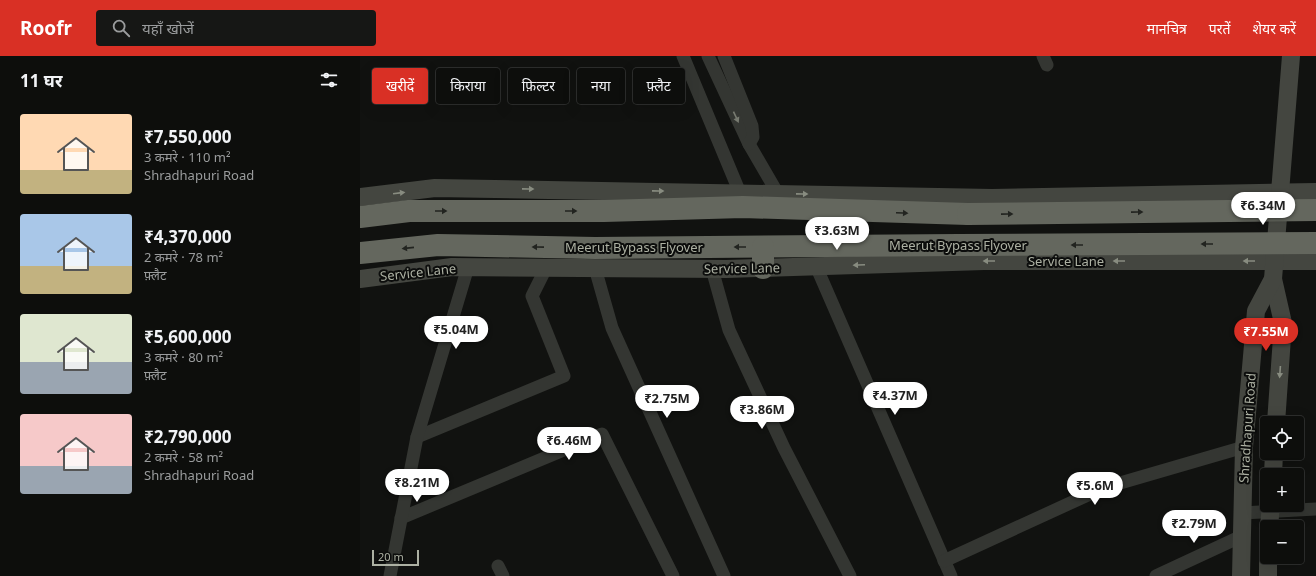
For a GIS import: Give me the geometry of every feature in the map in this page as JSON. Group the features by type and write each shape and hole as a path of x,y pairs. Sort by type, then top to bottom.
{"highway":[{"path":"360,217 409,211 604,211 742,200 778,201 968,214 1316,210"},
{"name":"Meerut Bypass Flyover","path":"360,253 438,245 595,248 1316,243"},
{"path":"763,247 763,268"}],"street":[{"path":"360,197 435,188 742,200 683,56"},
{"path":"708,56 749,144 778,201 1316,192"},
{"path":"724,56 752,126 753,137 749,144"},
{"name":"Shradhapuri Road","path":"1240,576 1244,447 1256,311 1273,279 1292,56"},
{"name":"Service Lane","path":"360,279 452,267 712,269 984,261 1316,261"},
{"path":"816,266 951,576"},
{"path":"390,576 417,436 468,267"},
{"path":"417,436 564,376 532,296 546,268"},
{"path":"595,268 612,328 724,576"},
{"path":"712,269 729,330 784,448 850,576"},
{"path":"1273,279 1283,322 1276,416"},
{"path":"401,518 602,434 673,576"},
{"path":"944,561 1103,488 1244,447"},
{"path":"1242,513 1270,514 1316,509"},
{"path":"1156,576 1242,536"},
{"path":"1268,564 1268,576"}]}
